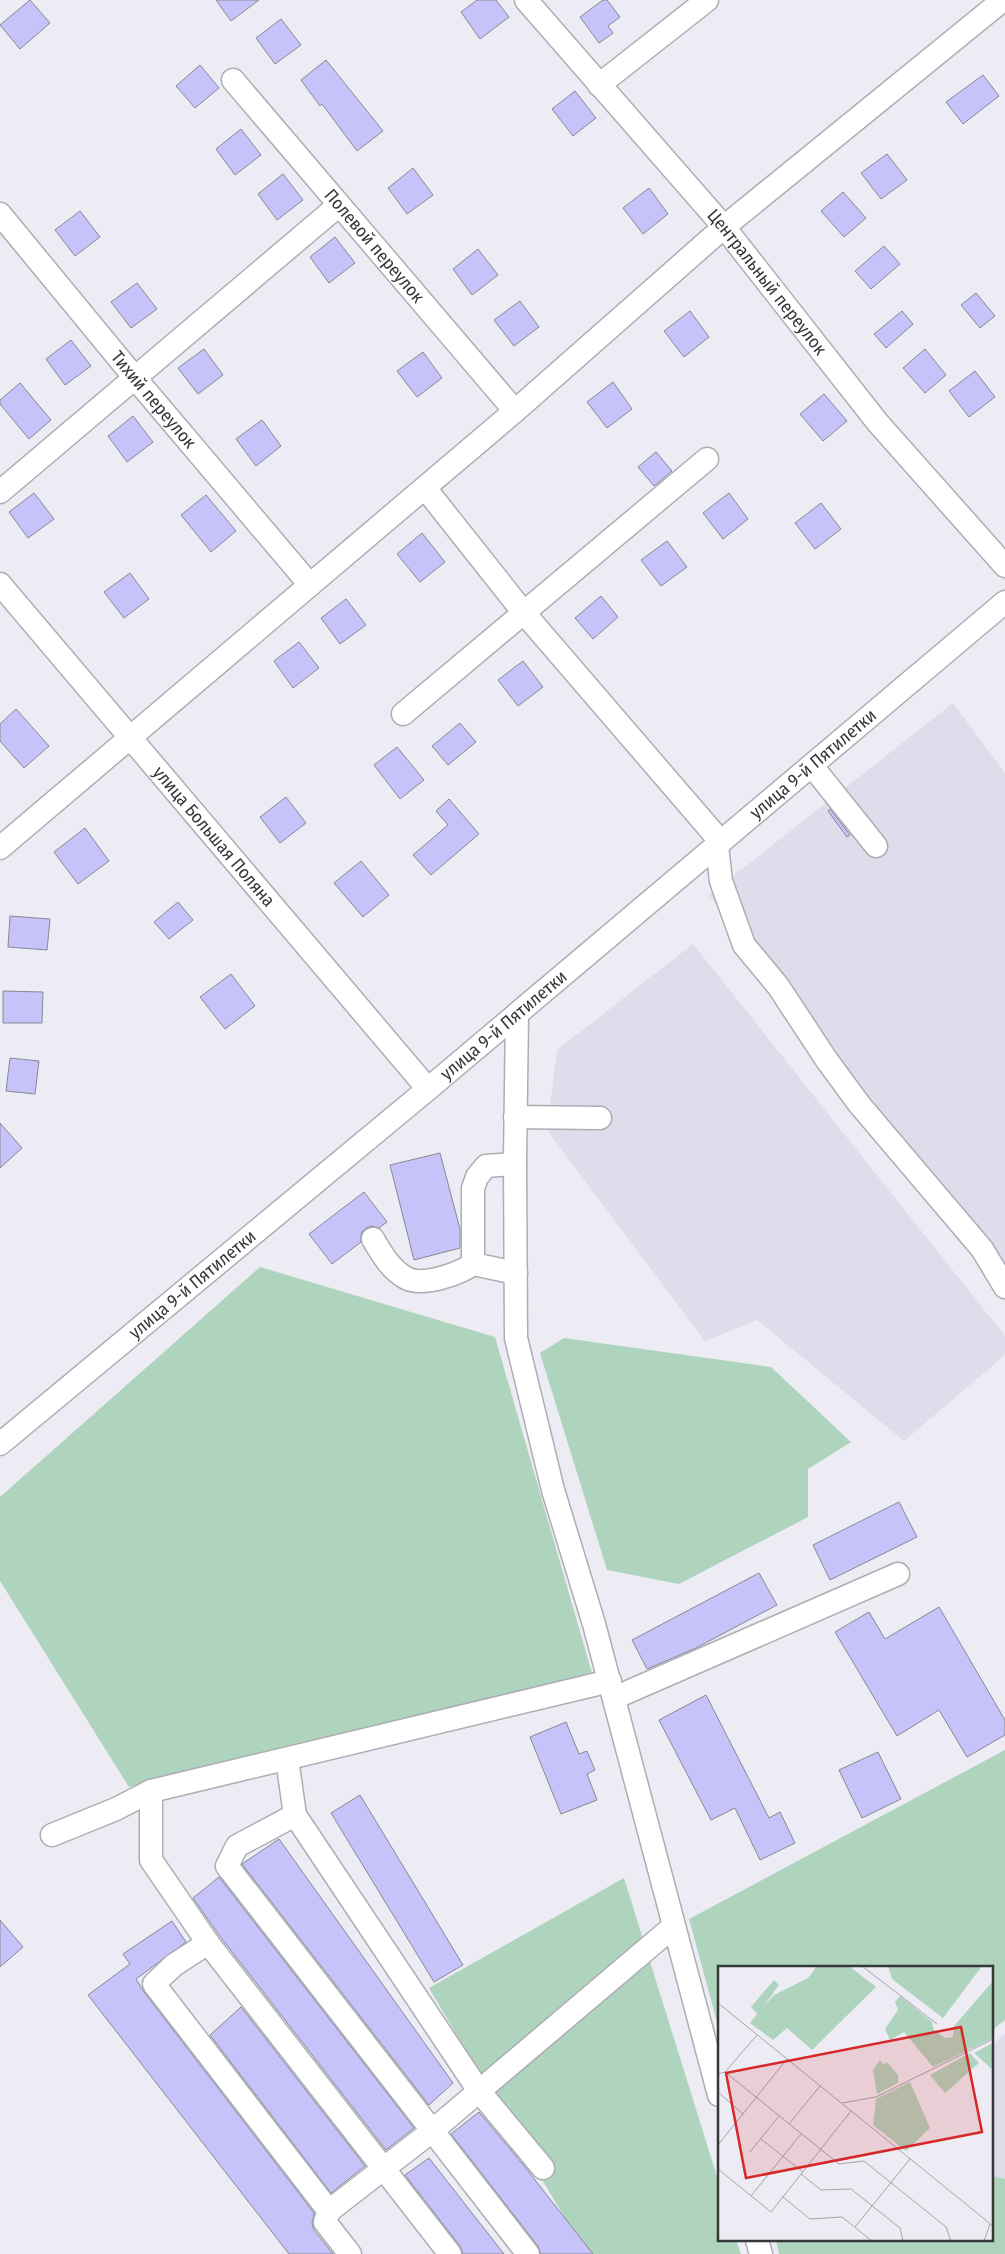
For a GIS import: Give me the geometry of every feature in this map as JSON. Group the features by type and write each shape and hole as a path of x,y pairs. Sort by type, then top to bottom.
{"street":[{"name":"Центральный переулок","path":"526,0 724,227 878,422 1005,566"},
{"path":"599,85 707,0"},
{"path":"0,848 515,411 724,227 1002,0"},
{"name":"Полевой переулок","path":"233,80 515,411"},
{"path":"0,492 339,205"},
{"name":"Тихий переулок","path":"0,214 135,378 310,585"},
{"path":"403,714 707,459"},
{"path":"425,488 524,613 719,844 721,881 744,945 778,986 826,1059 859,1104 982,1250 1005,1287"},
{"name":"улица Большая Поляна","path":"0,584 428,1089"},
{"name":"улица 9-й Пятилетки","path":"0,1444 428,1089 1005,602"},
{"path":"812,766 876,846"},
{"path":"517,1014 515,1117 516,1338 553,1490 612,1690 718,2091"},
{"path":"515,1117 600,1118"},
{"path":"473,1264 473,1188 477,1177 486,1166 515,1164"},
{"path":"373,1239 387,1263 407,1279 436,1280 462,1271 473,1264 516,1272"},
{"path":"52,1835 116,1809 151,1791 287,1759 612,1690 898,1574"},
{"path":"287,1759 295,1815 479,2091 543,2168"},
{"path":"151,1791 150,1860 208,1943 450,2254"},
{"path":"295,1815 237,1846 226,1866 528,2254"},
{"path":"350,2254 325,2222 329,2211 432,2131 674,1926"},
{"path":"208,1943 174,1965 154,1984 329,2211"}],"shaded area":[{"path":"953,703 1005,773 1005,1283 709,895"},
{"path":"693,944 1005,1336 1005,1355 904,1441 757,1320 705,1341 547,1130 557,1050"},
{"path":"1005,2034 1005,2188 992,2175 992,2044"}],"green space":[{"path":"260,1267 495,1337 596,1687 129,1787 0,1581 0,1497"},
{"path":"564,1338 771,1367 851,1442 808,1469 808,1517 679,1584 607,1570 540,1353"},
{"path":"1005,1750 1005,2020 992,2030 992,1966 718,1966 718,2025 689,1919"},
{"path":"624,1878 718,2180 718,2242 737,2242 741,2254 586,2254 429,1988"},
{"path":"992,2176 1005,2179 1005,2254 779,2254 776,2242 992,2242"}],"building":[{"path":"30,0 50,23 20,49 0,25"},
{"path":"216,0 259,0 231,21"},
{"path":"477,0 496,0 509,17 480,39 461,12"},
{"path":"603,0 607,0 620,17 608,26 613,33 599,43 580,17"},
{"path":"281,19 301,45 275,64 256,38"},
{"path":"326,60 383,131 357,151 322,104 320,106 301,80"},
{"path":"200,65 219,88 195,108 176,86"},
{"path":"983,75 999,96 963,124 946,102"},
{"path":"575,91 596,118 573,136 552,109"},
{"path":"241,129 261,155 235,175 216,149"},
{"path":"887,154 907,180 881,199 861,173"},
{"path":"413,168 433,195 407,214 388,188"},
{"path":"283,174 303,200 277,220 258,194"},
{"path":"649,188 668,214 643,234 623,208"},
{"path":"843,192 866,218 844,237 821,211"},
{"path":"80,211 100,237 75,256 55,230"},
{"path":"335,237 355,263 329,283 310,257"},
{"path":"884,246 900,264 871,289 855,271"},
{"path":"478,249 498,275 472,295 453,269"},
{"path":"137,283 157,309 131,328 111,302"},
{"path":"976,293 995,316 980,328 961,305"},
{"path":"520,301 539,327 514,346 494,320"},
{"path":"690,311 709,337 684,357 664,331"},
{"path":"902,311 913,324 886,348 874,334"},
{"path":"71,340 91,366 65,385 46,359"},
{"path":"204,349 223,375 198,394 178,368"},
{"path":"925,349 946,375 925,393 903,368"},
{"path":"423,352 442,378 417,397 397,371"},
{"path":"975,371 995,397 969,417 949,391"},
{"path":"613,382 632,409 607,428 587,402"},
{"path":"20,383 51,420 29,439 0,404 0,400"},
{"path":"824,394 847,421 823,441 800,414"},
{"path":"133,416 153,442 127,462 108,436"},
{"path":"262,420 281,446 256,466 236,439"},
{"path":"656,452 672,471 654,486 638,467"},
{"path":"34,493 54,519 28,538 9,512"},
{"path":"729,493 748,519 723,539 703,513"},
{"path":"206,495 236,531 211,552 181,515"},
{"path":"821,503 841,529 815,549 795,523"},
{"path":"422,533 445,562 420,582 397,554"},
{"path":"667,541 687,567 661,586 641,560"},
{"path":"130,573 149,599 124,618 104,592"},
{"path":"601,596 618,617 593,639 575,618"},
{"path":"346,599 366,625 340,644 321,618"},
{"path":"299,642 319,668 293,688 274,661"},
{"path":"523,661 543,687 518,706 498,680"},
{"path":"16,709 49,746 24,768 0,741 0,724"},
{"path":"460,723 476,742 448,765 432,746"},
{"path":"397,747 424,780 400,799 374,765"},
{"path":"286,797 306,823 280,843 260,817"},
{"path":"449,799 479,834 431,875 413,855 448,825 436,811"},
{"path":"830,809 850,835 847,837 828,811"},
{"path":"85,828 109,861 78,884 54,852"},
{"path":"361,861 389,895 363,917 334,883"},
{"path":"178,902 193,920 169,939 154,922"},
{"path":"10,916 50,919 47,950 8,947"},
{"path":"231,974 255,1006 225,1029 200,997"},
{"path":"3,991 43,992 42,1023 3,1023"},
{"path":"10,1058 39,1061 35,1094 6,1091"},
{"path":"0,1123 22,1148 0,1168"},
{"path":"440,1153 460,1229 460,1248 414,1260 390,1165"},
{"path":"364,1192 387,1222 379,1228 372,1226 366,1228 361,1233 361,1242 332,1264 309,1234"},
{"path":"899,1502 917,1537 830,1580 813,1545"},
{"path":"759,1573 777,1605 696,1648 647,1669 632,1640"},
{"path":"939,1607 1005,1720 1005,1735 967,1757 939,1710 897,1736 835,1632 869,1612 885,1639"},
{"path":"706,1695 769,1818 780,1812 795,1843 760,1860 735,1808 711,1820 659,1720"},
{"path":"566,1722 579,1754 587,1751 595,1770 587,1774 597,1800 561,1814 530,1737"},
{"path":"878,1752 901,1799 862,1818 839,1770"},
{"path":"360,1795 463,1965 434,1982 331,1813"},
{"path":"279,1839 453,2083 429,2105 242,1864"},
{"path":"219,1877 414,2128 386,2150 219,1935 193,1898"},
{"path":"0,1920 23,1947 0,1967"},
{"path":"172,1921 186,1942 136,1979 144,1992 314,2213 312,2224 314,2230 333,2254 289,2254 88,1995 130,1964 123,1954"},
{"path":"241,2007 365,2166 331,2193 210,2035"},
{"path":"479,2112 593,2254 541,2254 538,2246 451,2134"},
{"path":"429,2158 504,2254 463,2254 460,2246 405,2175"}]}
